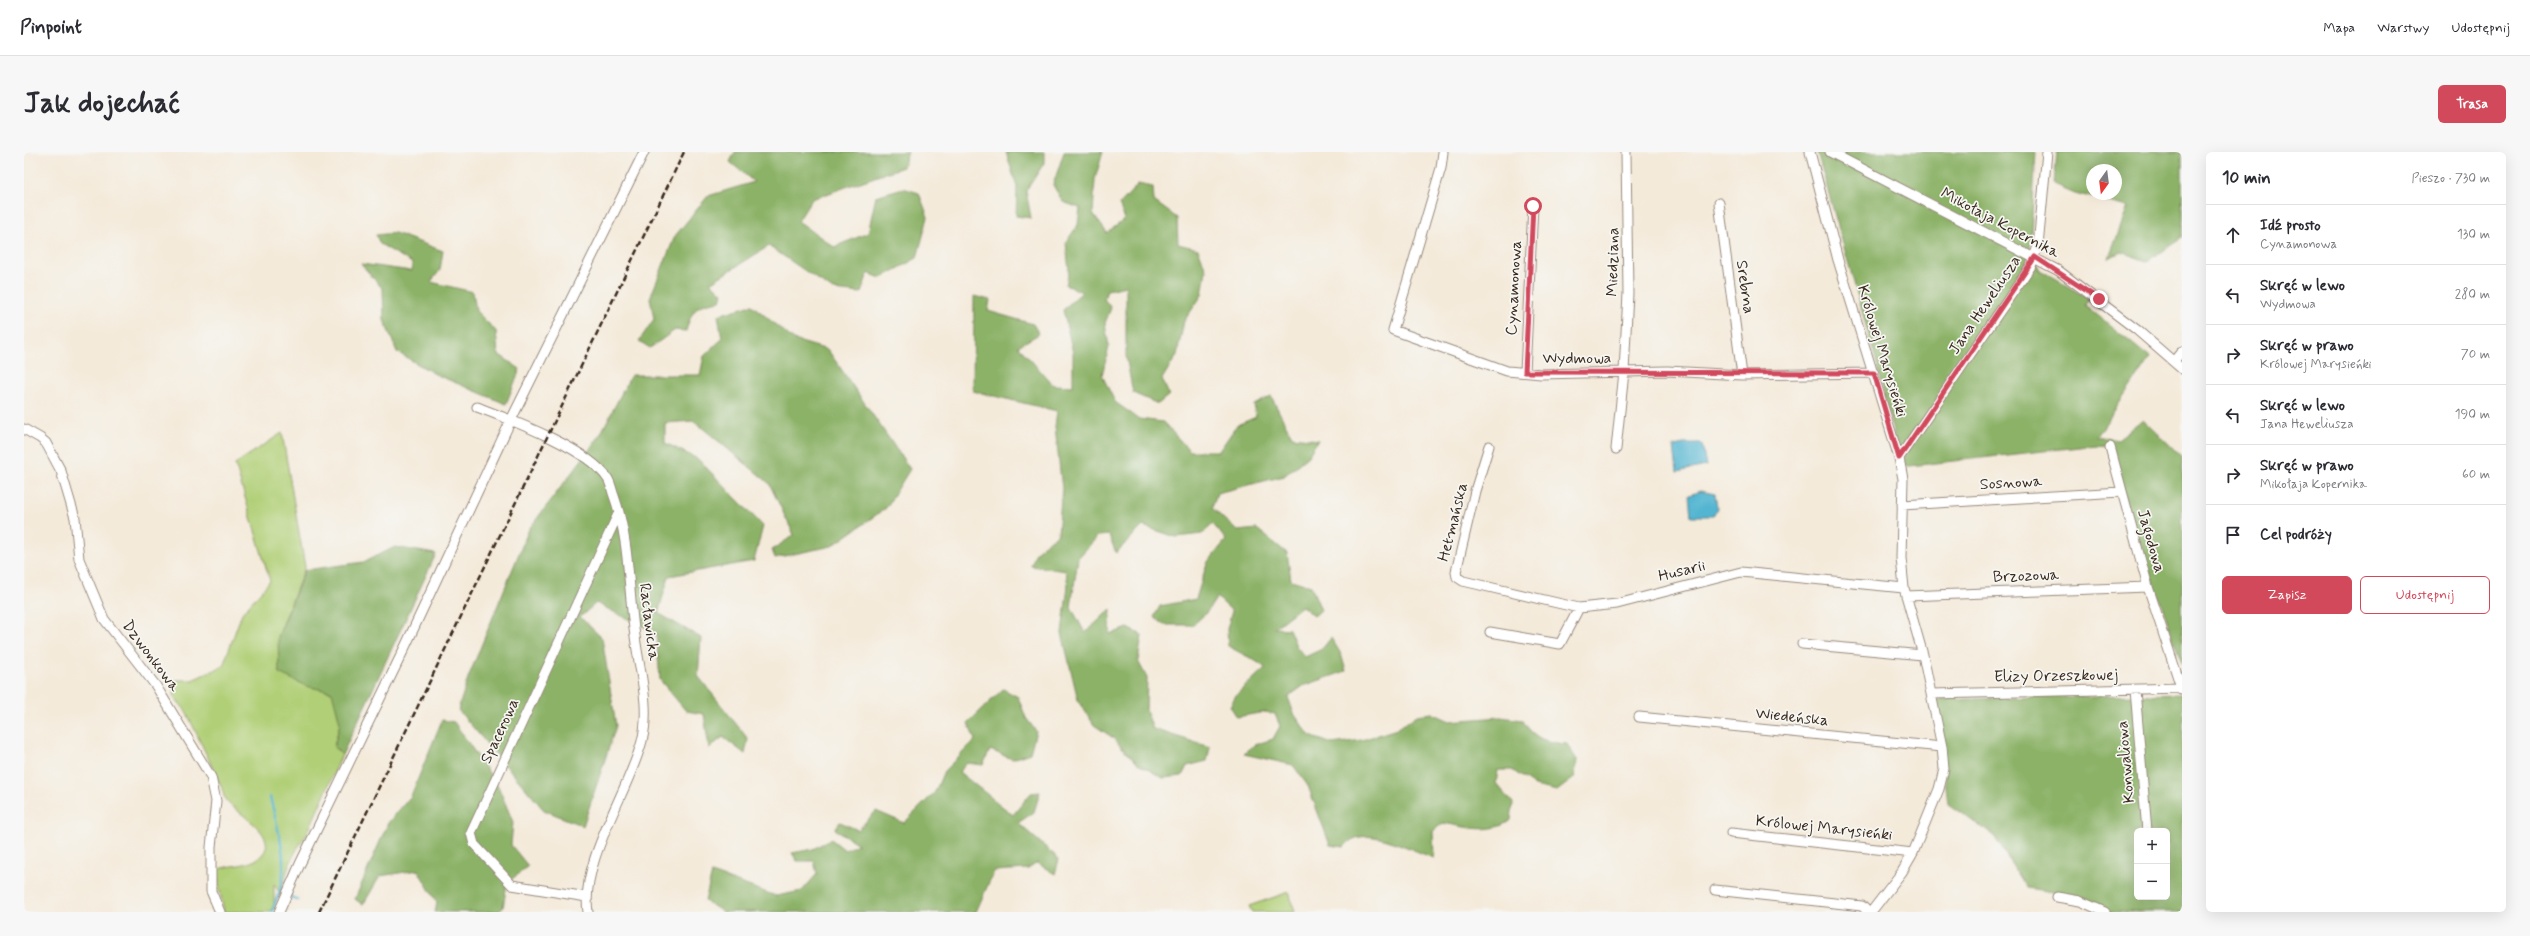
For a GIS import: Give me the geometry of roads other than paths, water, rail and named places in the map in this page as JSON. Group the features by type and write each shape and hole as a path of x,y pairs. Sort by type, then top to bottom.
{"street":[{"path":"279,912 300,864 405,647 511,420 644,152"},
{"name":"Wydmowa","path":"1443,152 1441,168 1393,330 1507,371 1667,371 1742,375 1874,373"},
{"name":"Miedziana","path":"1616,449 1624,372 1628,293 1626,152"},
{"name":"Królowej Marysieńki","path":"1810,152 1838,260 1899,458 1903,479 1901,558 1905,592 1923,655 1942,747 1944,769 1939,789 1913,853 1902,872 1872,912"},
{"name":"Mikołaja Kopernika","path":"1830,152 2035,257 2099,299 2182,369"},
{"name":"Jana Heweliusza","path":"1899,458 2035,257 2047,152"},
{"name":"Srebrna","path":"1719,203 1742,375"},
{"name":"Cynamonowa","path":"1525,372 1533,206"},
{"path":"2174,361 2182,351"},
{"name":"Racławicka","path":"477,407 511,420 590,460 608,479 625,533 635,637 645,701 645,726 637,758 596,860 587,897 588,912"},
{"name":"Dzwonkowa","path":"24,429 46,443 61,471 75,518 79,559 104,619 156,686 211,777 216,801 211,847 212,891 220,912"},
{"name":"Hetmańska","path":"1489,446 1475,491 1456,572 1457,577 1463,581 1578,608"},
{"name":"Jagodowa","path":"2110,447 2148,587 2182,689"},
{"name":"Sosnowa","path":"1902,505 2121,492"},
{"name":"Spacerowa","path":"587,897 512,885 474,844 471,833 619,512"},
{"name":"Husarii","path":"1578,608 1617,604 1741,572 1905,592"},
{"name":"Brzozowa","path":"1905,592 2148,587"},
{"path":"1490,632 1560,644 1578,608"},
{"path":"1802,644 1923,655"},
{"name":"Elizy Orzeszkowej","path":"1931,694 2182,689"},
{"name":"Konwaliowa","path":"2135,690 2148,828"},
{"name":"Wiedeńska","path":"1639,717 1942,747"},
{"name":"Królowej Marysieńki","path":"1731,833 1913,853"},
{"path":"1715,890 1862,906 1868,912"},
{"path":"2057,898 2080,901 2105,912"}],"water":[{"path":"1684,444 1702,444 1706,466 1677,472 1674,446"},
{"path":"1700,491 1715,494 1717,508 1713,516 1691,516 1689,495"}],"waterway":[{"path":"270,797 279,831 283,855 280,890 282,892"},
{"path":"272,912 280,890"},
{"path":"290,896 298,900"}],"railway":[{"path":"319,912 684,152"}]}
